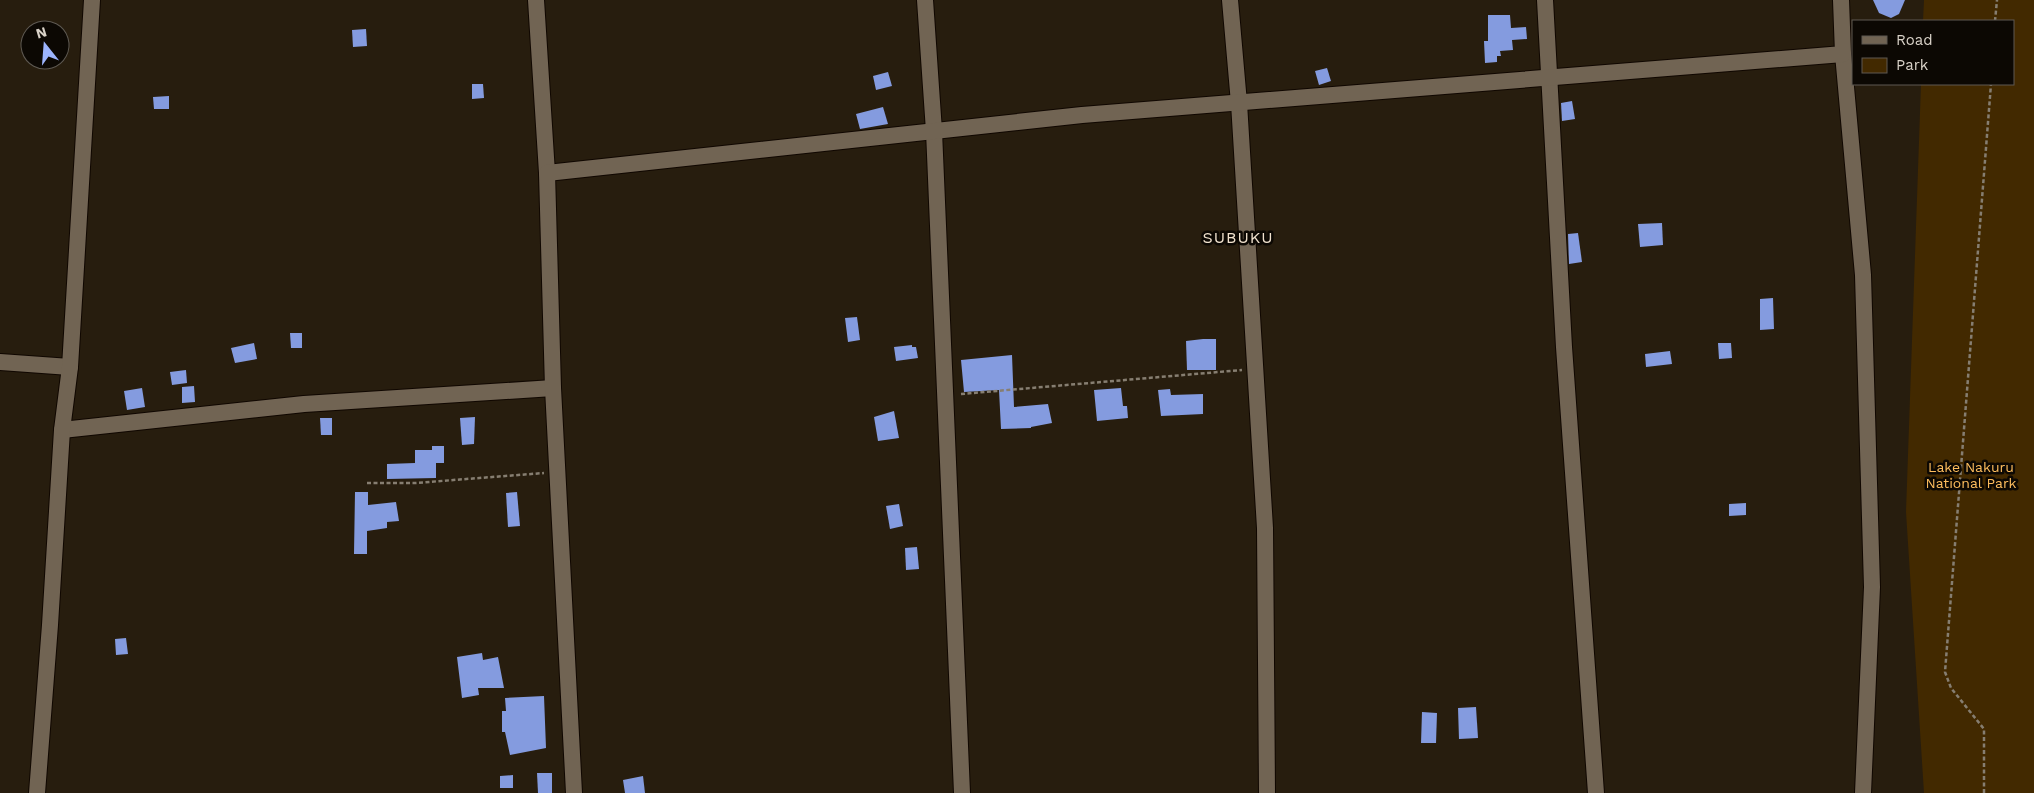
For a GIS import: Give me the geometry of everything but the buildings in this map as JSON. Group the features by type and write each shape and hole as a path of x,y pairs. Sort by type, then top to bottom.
{"street":[{"path":"37,793 62,430 70,367 92,0"},
{"path":"536,0 547,173 553,388 574,793"},
{"path":"925,0 934,131 962,793"},
{"path":"1230,0 1239,103 1266,528 1267,793"},
{"path":"1545,0 1564,347 1596,793"},
{"path":"1841,0 1843,54 1863,275 1872,567 1863,793"},
{"path":"547,173 1082,115 1843,54"},
{"path":"0,362 70,367"},
{"path":"62,430 304,404 553,388"}],"path":[{"path":"1995,20 1997,0"},
{"path":"1984,793 1984,729 1951,688 1945,672 1990,85"},
{"path":"945,396 1256,369"},
{"path":"367,482 415,483 558,472"}],"green space":[{"name":"Lake Nakuru National Park","path":"1924,0 2034,0 2034,793 1924,793 1906,512 1921,85 2014,85 2014,20 1923,20"}],"district":[{"name":"SUBUKU","path":"1238,237"}]}
